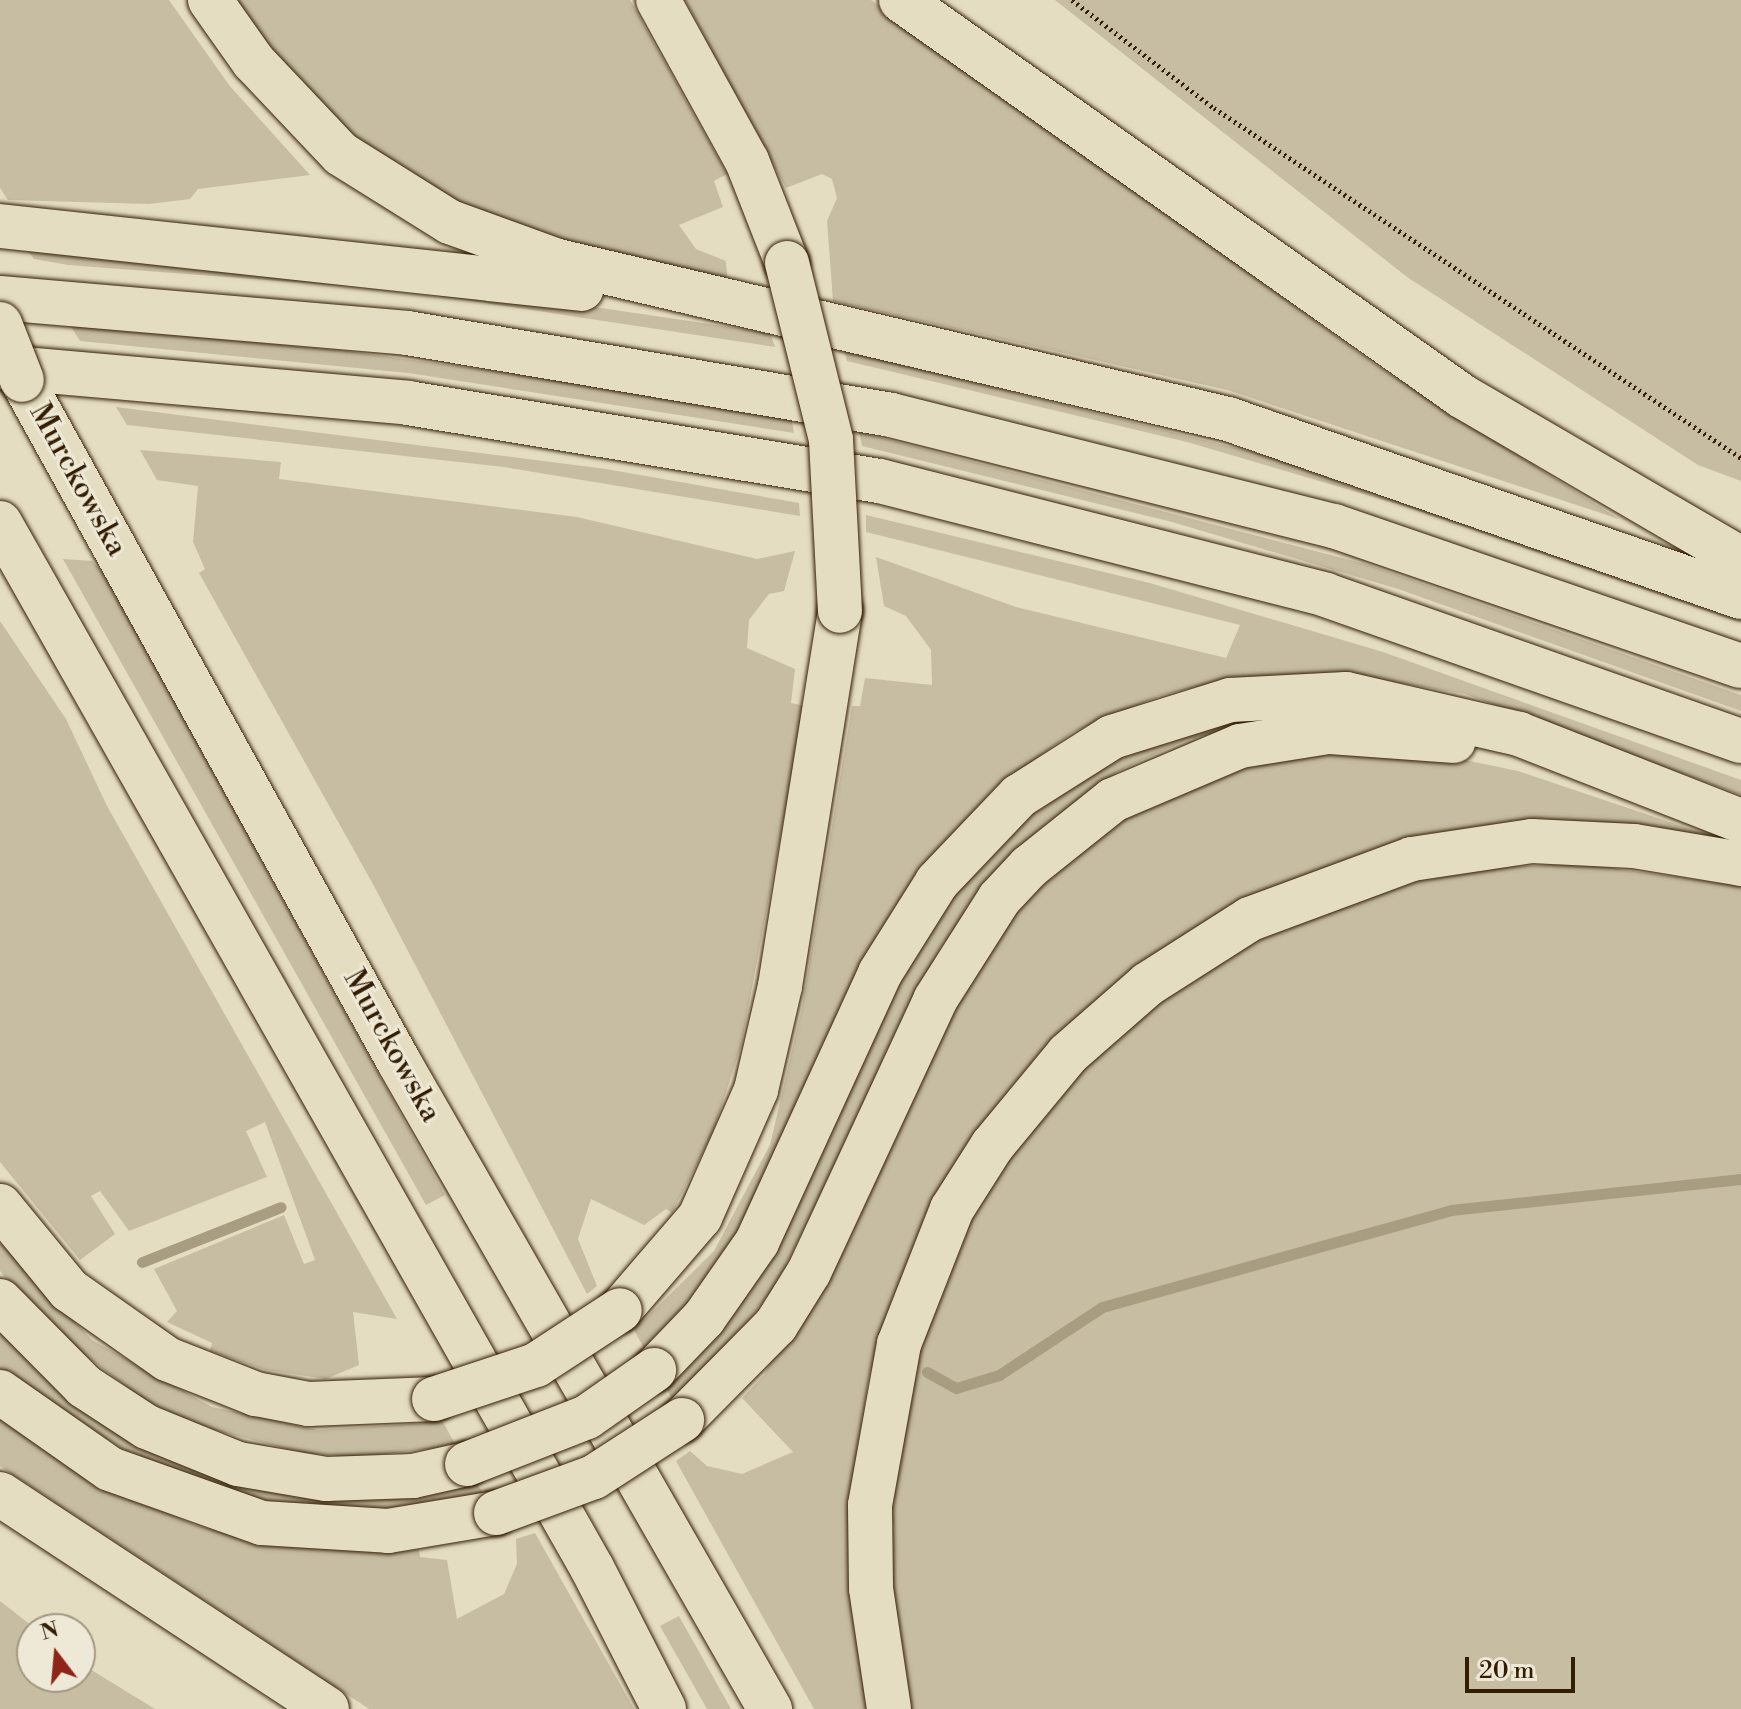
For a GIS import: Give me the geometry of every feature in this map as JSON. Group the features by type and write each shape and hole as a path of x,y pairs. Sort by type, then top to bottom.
{"main road":[{"path":"210,0 253,61 341,154 438,215 558,261 1228,419 1741,597"},
{"path":"0,1206 69,1290 167,1359 256,1394 309,1404 434,1399 536,1365 620,1310 700,1217 760,1077 840,611 831,440 787,263 747,161 658,0"},
{"path":"901,0 1462,396 1741,559"},
{"path":"0,226 366,261 779,314"},
{"path":"0,298 407,333 861,409 1334,526 1741,666"},
{"name":"Murckowska","path":"0,324 11,374 133,579 770,1709"},
{"path":"11,374 408,403 880,481 1326,595 1741,741"},
{"path":"6,534 592,1568 664,1709"},
{"path":"0,1301 84,1386 147,1427 238,1464 326,1479 413,1476 467,1464 587,1417 654,1370 704,1318 757,1242 880,973 928,893 1019,796 1112,737 1230,700 1346,694 1547,742 1741,821"},
{"path":"0,1392 110,1469 262,1523 388,1531 496,1513 594,1477 682,1420 776,1325 809,1272 935,1000 999,899 1059,841 1147,781 1282,736 1380,731 1499,750 1741,821"},
{"path":"889,1709 871,1588 870,1505 899,1344 952,1209 1000,1135 1076,1045 1148,984 1250,919 1412,859 1546,841 1634,846 1741,864"},
{"path":"0,1494 327,1709"}],"path":[{"path":"1072,0 1214,108 1741,458"}],"shaded area":[{"path":"0,0 169,0 229,85 310,175 198,189 190,199 149,204 8,200 0,188"},
{"path":"232,0 630,0 727,174 714,181 723,207 679,225 696,249 726,261 728,285 624,264 474,212 359,143 282,66"},
{"path":"685,0 871,0 1379,367 1619,519 1227,390 833,301 827,221 837,198 832,179 822,174 786,188"},
{"path":"1055,0 1741,0 1741,481 1698,465 1407,277"},
{"path":"25,246 426,282 770,333 775,347 400,290 68,265 34,259"},
{"path":"70,325 346,351 598,385 791,417 794,433 408,373 80,341"},
{"path":"844,350 1280,459 1741,612 1741,623 1404,506 1187,442 847,361"},
{"path":"116,407 606,469 799,503 800,516 504,467 127,425"},
{"path":"859,432 1369,565 1741,695 1741,711 1398,589 1172,522 862,446"},
{"path":"140,450 281,462 279,479 577,517 757,559 795,551 784,591 769,594 749,620 747,648 795,669 791,703 805,706 741,1046 713,1132 672,1213 666,1209 644,1225 591,1199 578,1239 597,1286 587,1294 374,886 199,573 205,569 193,542 198,486 157,480"},
{"path":"866,515 1150,583 1383,652 1741,780 1741,795 1465,694 1347,674 1224,680 1159,696 1073,732 994,789 901,897 744,1223 680,1313 644,1348 634,1330 714,1251 770,1145 802,1008 852,706 860,706 865,678 932,685 931,650 906,616 884,606 876,557 1016,607 1226,658 1240,625 866,532"},
{"path":"63,559 92,561 105,575 445,1195 426,1205"},
{"path":"0,621 66,719 107,806 397,1319 353,1312 359,1365 326,1379 266,1370 210,1351 212,1343 167,1322 177,1311 154,1269 284,1215 304,1264 315,1260 265,1122 246,1131 267,1177 129,1231 100,1191 91,1196 115,1234 80,1260 0,1162"},
{"path":"1282,715 1187,740 1118,771 1009,857 941,947 779,1280 745,1328 674,1403 663,1382 934,919 1026,813 1099,765 1224,719"},
{"path":"1289,754 1436,754 1518,771 1732,843 1621,829 1222,914 918,1235 869,1376 850,1503 854,1626 869,1709 814,1709 676,1461 690,1451 707,1466 742,1474 793,1452 742,1398 764,1375 977,961 1045,875 1150,797"},
{"path":"1582,864 1741,886 1741,1709 908,1709 886,1538 919,1333 983,1192 1077,1071 1190,976 1271,930 1407,882 1497,867"},
{"path":"0,1243 92,1340 212,1407 318,1430 443,1422 456,1446 356,1457 303,1453 199,1426 144,1400 47,1326 0,1271"},
{"path":"0,1331 42,1375 131,1438 475,1480 485,1497 379,1513 273,1505 139,1460 0,1368"},
{"path":"0,1414 112,1489 195,1525 276,1545 419,1550 420,1557 447,1560 457,1619 504,1594 517,1564 516,1539 535,1533 634,1709 369,1709 0,1466"},
{"path":"0,1601 16,1613 16,1693 96,1693 96,1673 155,1709 0,1709"},
{"path":"679,1616 731,1709 707,1709 660,1626"}],"waterway":[{"path":"927,1372 956,1388 999,1375 1102,1307 1451,1210 1741,1179"},
{"path":"142,1262 281,1207"}]}
